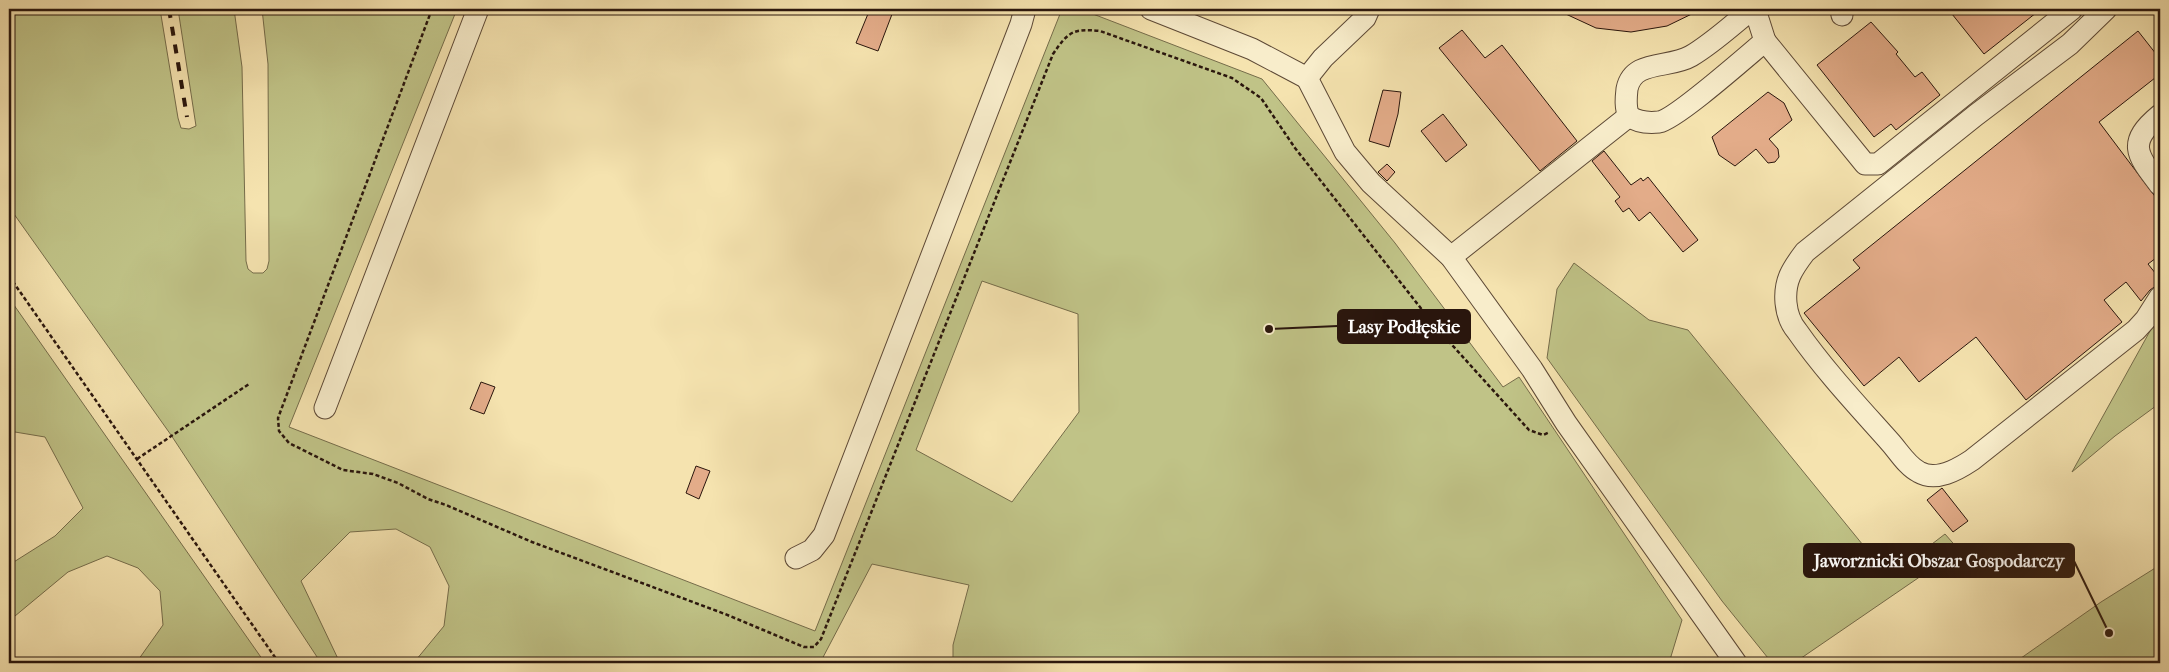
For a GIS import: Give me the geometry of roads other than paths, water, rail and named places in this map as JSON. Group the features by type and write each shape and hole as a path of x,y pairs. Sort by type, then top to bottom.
{"lane":[{"path":"325,408 478,9"},
{"path":"796,558 812,550 824,535 1021,24 1024,9"},
{"path":"1151,9 1252,49 1307,78 1345,152 1371,183 1451,257 1532,368 1566,423 1736,663"},
{"path":"1307,78 1323,58 1365,18 1369,9"},
{"path":"1765,42 1682,108 1660,122 1634,120 1629,116 1626,96 1629,79 1639,69 1671,64 1689,57 1752,9 1758,19 1765,42 1865,164 1878,164 2072,9"},
{"path":"2106,9 2070,44 1976,115 1805,252 1791,269 1786,284 1786,304 1796,330 1856,405 1906,462 1920,473 1934,476 1948,474 1961,468 2136,330 2146,319 2160,297"},
{"path":"2160,115 2146,126 2138,140 2140,158 2160,184"},
{"path":"1451,257 1629,116"}],"railway":[{"path":"169,9 187,117"}],"place":[{"name":"Lasy Podłęskie","path":"1269,329"},
{"name":"Jaworznicki Obszar Gospodarczy","path":"2109,633"}]}
